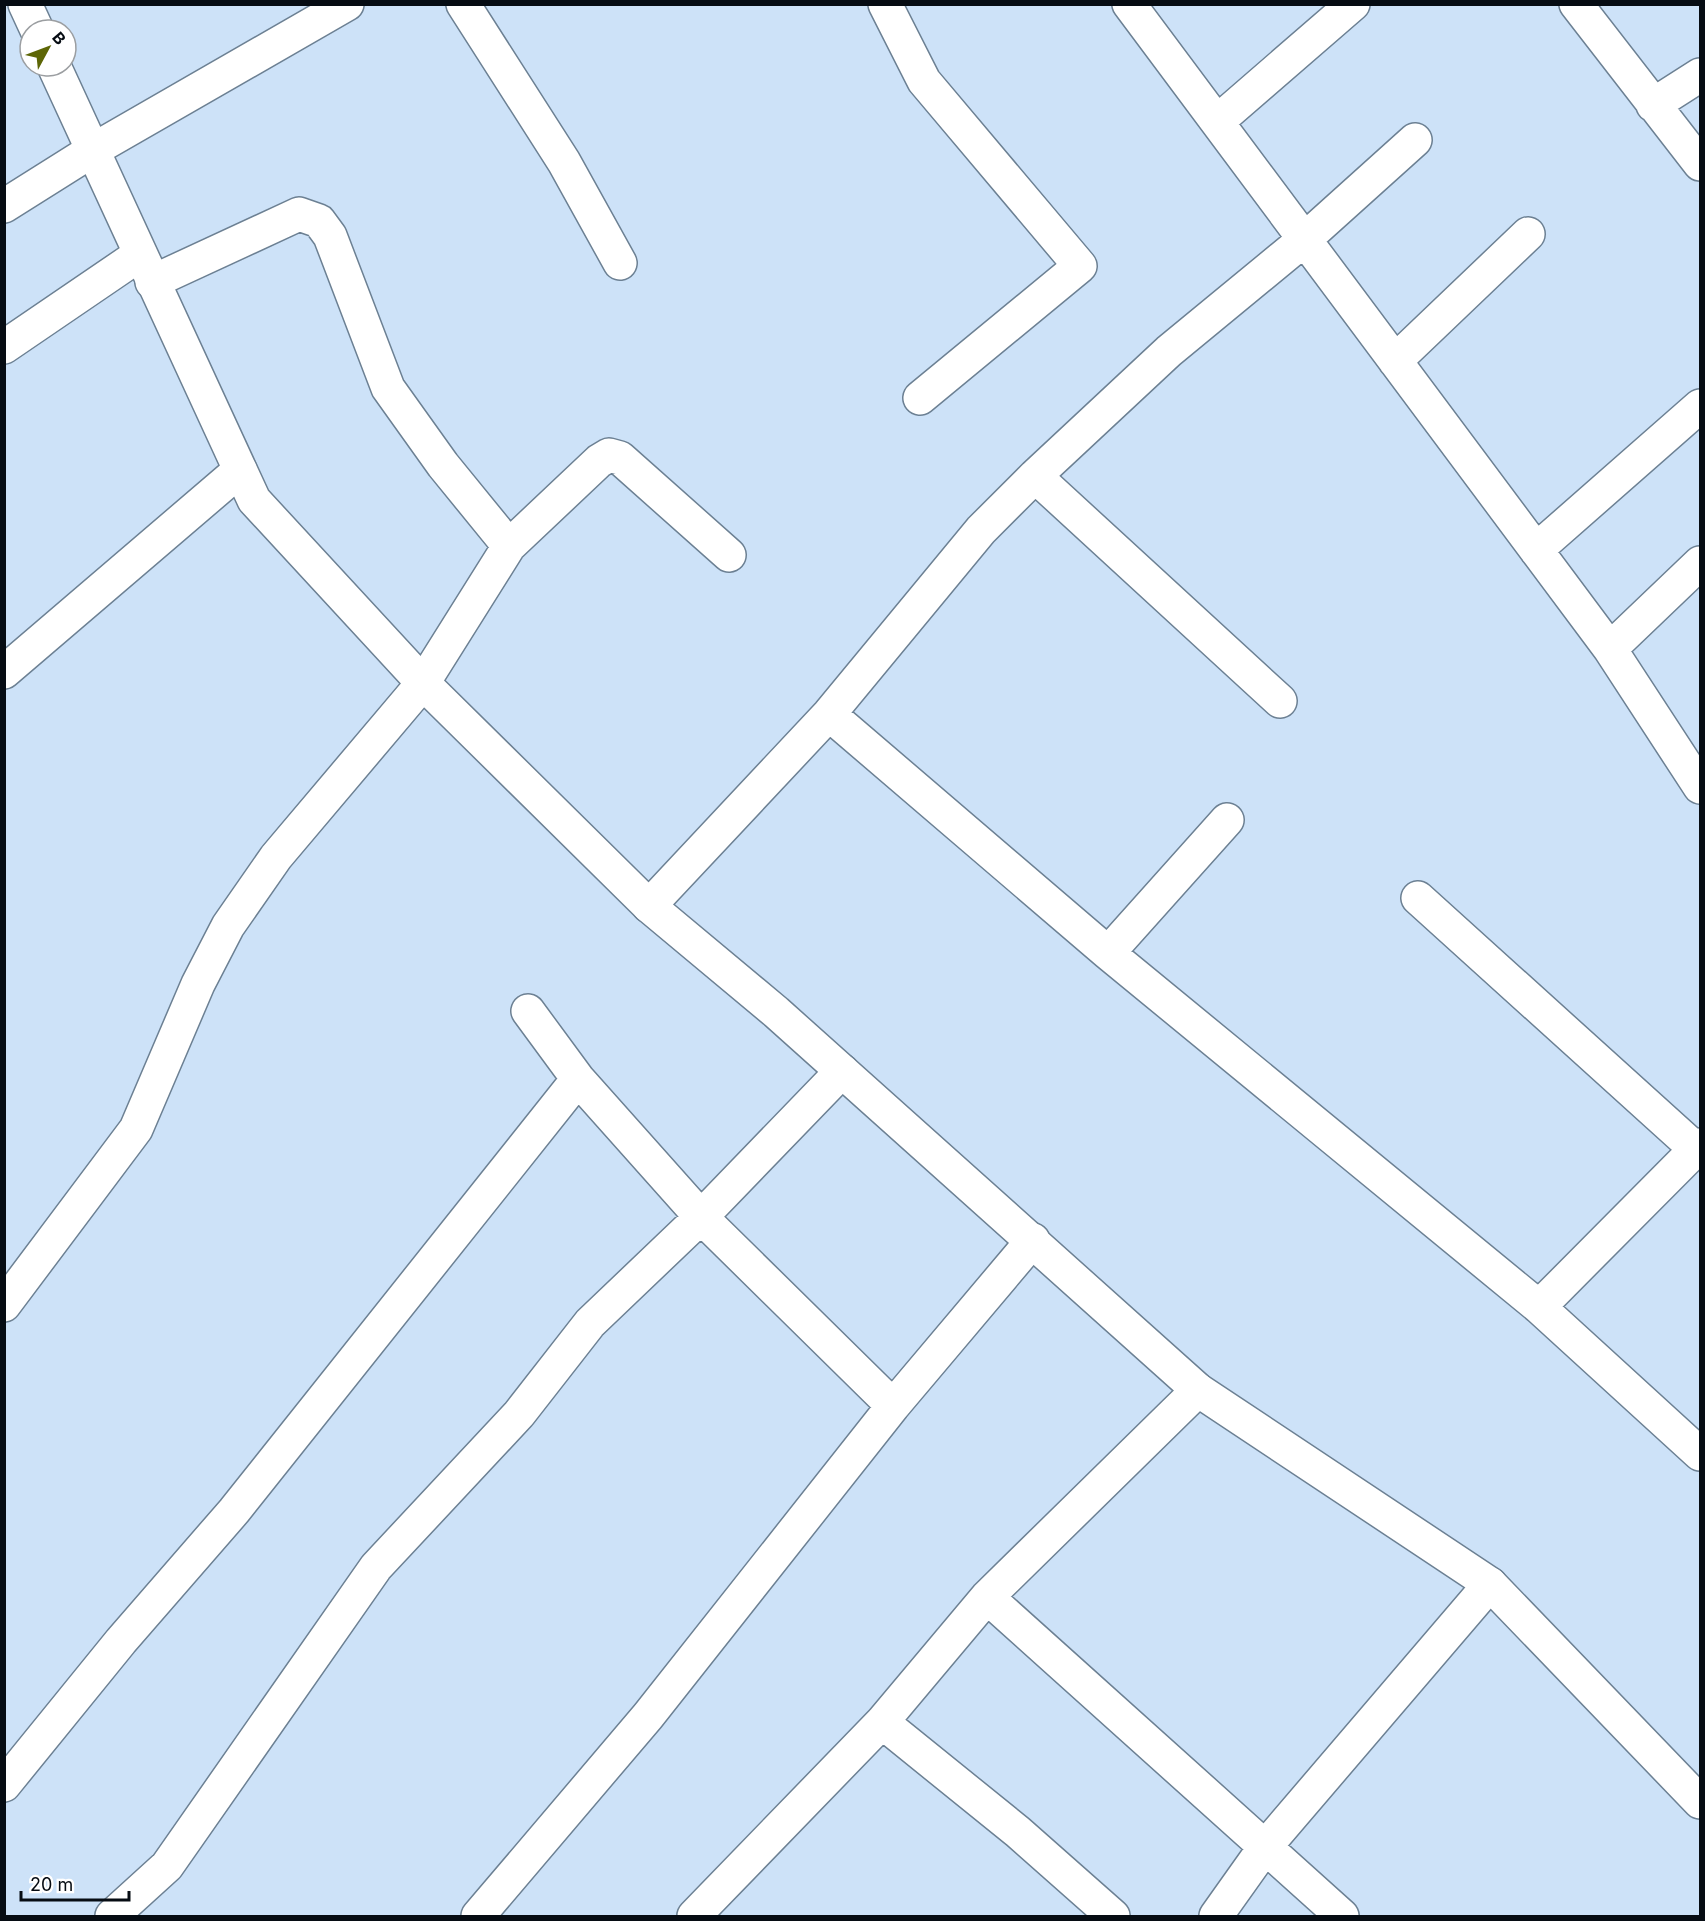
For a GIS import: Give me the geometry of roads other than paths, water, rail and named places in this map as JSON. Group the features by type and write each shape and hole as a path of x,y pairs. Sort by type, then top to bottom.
{"street":[{"path":"25,4 31,18"},
{"path":"4,206 93,150 346,4"},
{"path":"463,4 564,162 620,263"},
{"path":"885,4 924,81 1080,266 920,398"},
{"path":"1129,4 1610,649 1701,787"},
{"path":"1218,121 1353,4"},
{"path":"1576,4 1701,164"},
{"path":"1653,105 1701,75"},
{"path":"60,78 254,500 423,683 649,906 842,1071 1198,1390 1490,1584 1701,1802"},
{"path":"649,906 829,714 981,530 1035,476 1169,351 1305,239 1414,140"},
{"path":"4,347 146,268 299,214 319,221 330,236 388,388 443,465 509,546"},
{"path":"1395,361 1528,234"},
{"path":"1536,550 1701,406"},
{"path":"4,1305 136,1129 198,984 228,926 276,857 423,683 509,546 598,460 609,455 620,458 729,555"},
{"path":"4,672 240,470"},
{"path":"1035,476 1280,701"},
{"path":"1610,649 1701,563"},
{"path":"829,714 1108,953 1539,1307 1701,1454"},
{"path":"1108,953 1227,820"},
{"path":"1418,898 1699,1149 1539,1307"},
{"path":"528,1011 578,1079 701,1217 893,1406"},
{"path":"112,1917 167,1866 222,1784 376,1567 519,1414 590,1323 701,1217 842,1071"},
{"path":"4,1785 121,1641 234,1511 578,1079"},
{"path":"478,1917 648,1716 893,1406 1033,1240"},
{"path":"694,1917 882,1722 987,1598 1198,1390"},
{"path":"1216,1917 1265,1847 1490,1584"},
{"path":"987,1598 1342,1917"},
{"path":"882,1722 1018,1832 1113,1917"}]}
